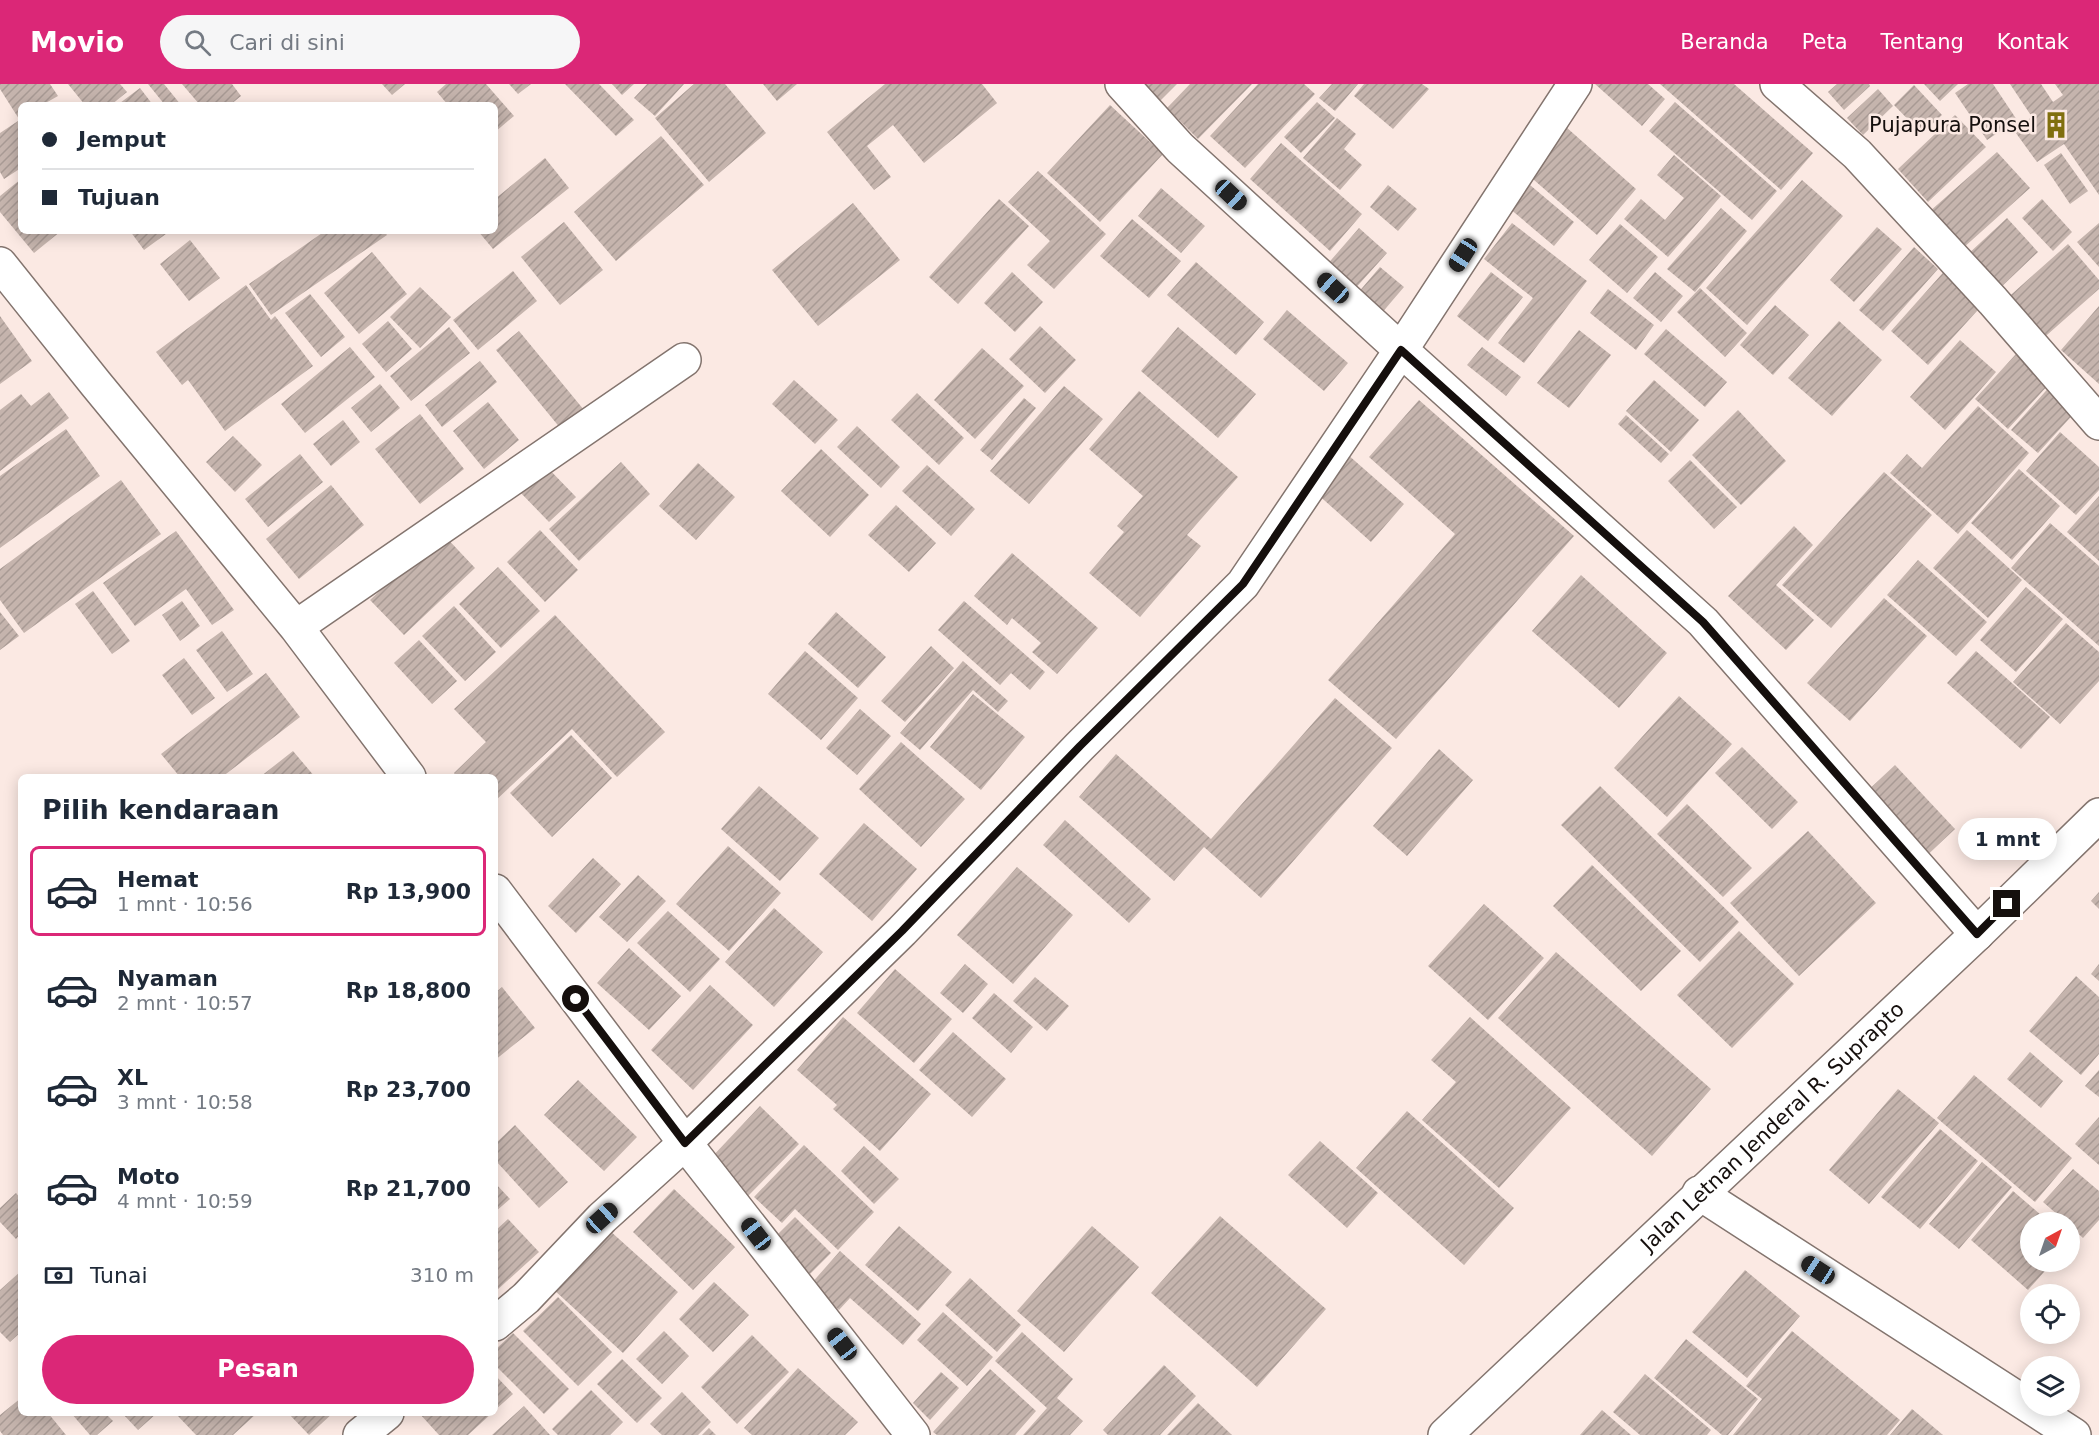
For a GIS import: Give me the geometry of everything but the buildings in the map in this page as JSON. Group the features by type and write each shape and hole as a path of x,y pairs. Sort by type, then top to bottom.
{"street":[{"path":"1122,84 1180,148 1703,622 1977,934"},
{"path":"498,1321 526,1298 602,1218 685,1143 902,931 1080,746 1243,584 1401,350 1575,84"},
{"path":"1777,84 1857,154 1993,301 2099,423"},
{"path":"0,264 296,627 407,774"},
{"path":"296,627 684,360"},
{"name":"Jalan Letnan Jenderal R. Suprapto","path":"1445,1435 1977,934 2099,815"},
{"path":"498,895 685,1143 913,1435"},
{"path":"1700,1193 2073,1435"},
{"path":"360,1435 383,1416"}],"place":[{"name":"Pujapura Ponsel","path":"2056,125"}],"route":[{"path":"576,999 685,1143 902,931 1080,746 1243,584 1401,350 1703,622 1977,934 2007,904"}]}
